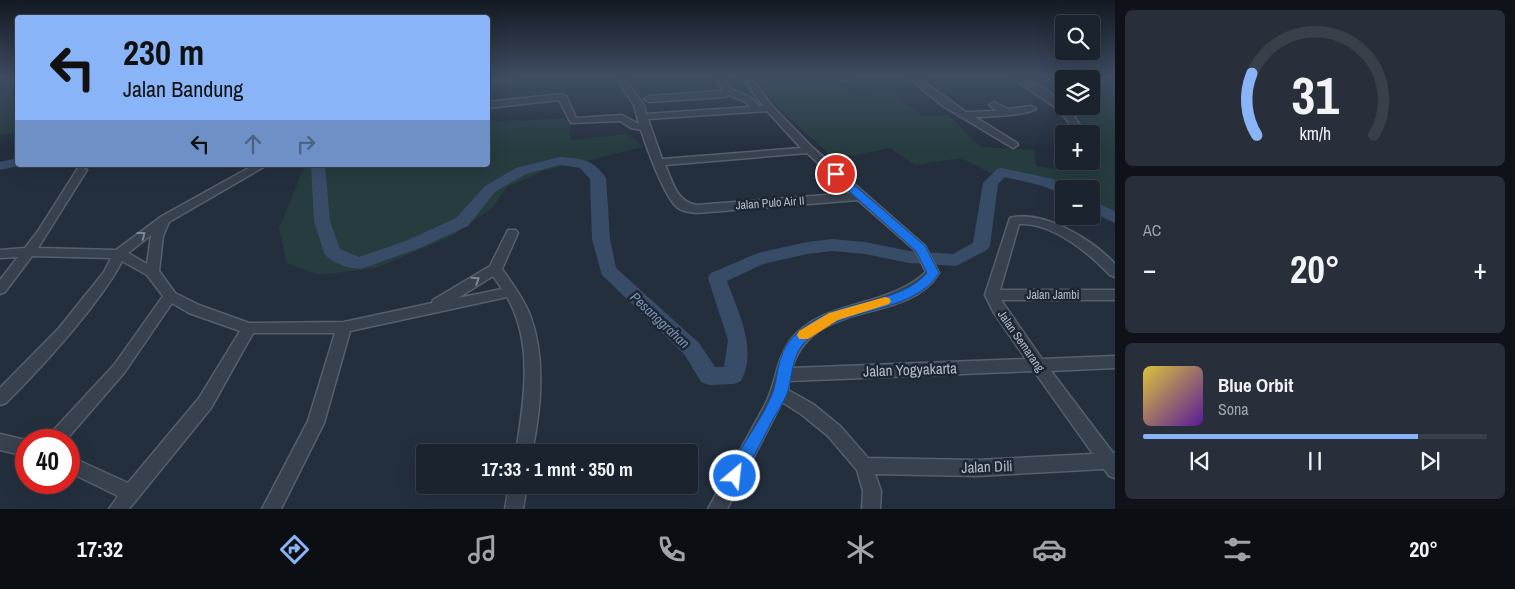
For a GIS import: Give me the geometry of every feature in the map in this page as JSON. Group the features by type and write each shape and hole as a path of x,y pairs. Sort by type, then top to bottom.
{"street":[{"path":"490,106 520,101"},
{"path":"564,101 574,121 622,118 634,126 644,122 769,108"},
{"path":"636,101 658,162 809,150"},
{"path":"739,101 753,109"},
{"path":"717,509 780,393 782,375 793,346 811,329 834,316 896,298 926,281 933,273 921,249 809,150 764,101"},
{"path":"945,101 1013,145"},
{"path":"1051,101 1067,112 1076,125"},
{"path":"994,104 1007,113"},
{"path":"965,115 1007,113 1015,110 1031,109"},
{"name":"Jalan Pulo Air II","path":"658,162 678,204 688,208 697,209 862,196"},
{"path":"0,398 64,332 109,274 119,254 166,219 258,167"},
{"path":"0,289 29,252 82,170"},
{"path":"152,272 157,236 166,219"},
{"name":"Jalan Semarang","path":"1113,464 1038,365 999,309 992,295 1016,220 1028,220 1067,235 1094,250 1115,272"},
{"path":"427,310 495,268 512,233"},
{"path":"0,254 29,252 119,254 152,272 170,296 194,309 249,328 344,326 510,292"},
{"path":"495,268 525,321 531,354 531,387 525,444"},
{"name":"Jalan Jambi","path":"992,295 1115,295"},
{"path":"65,429 118,369 170,296"},
{"path":"271,509 316,423 344,326"},
{"path":"118,509 205,403 249,328"},
{"name":"Jalan Yogyakarta","path":"782,375 1115,362"},
{"path":"780,393 807,409 834,431 864,466 872,491 871,509"},
{"path":"0,442 15,445"},
{"name":"Jalan Dili","path":"864,466 978,468 1113,464"},
{"path":"80,469 132,493"},
{"path":"514,509 516,494"}],"green space":[{"path":"0,101 15,101 15,133 0,134"},
{"path":"773,101 903,101 923,116 948,115 981,147 1034,150 1036,166 1055,170 1100,170 1100,125 1080,125 1071,115 1100,115 1100,101 1115,101 1115,218 1100,210 1100,180 1055,180 1055,188 1049,185 999,177 961,158 915,165 890,148 834,159"},
{"path":"490,118 498,122 569,118 571,140 627,134 643,147 543,171 507,187 492,208 450,237 376,268 320,275 287,263 279,228 304,167 490,167"}],"waterway":[{"name":"Pesanggrahan","path":"318,167 322,221 333,253 358,264 414,244 462,222 490,189 521,171 560,161 585,164 598,178 601,239 608,271 692,349 709,376 734,375 738,340 717,278 758,259 807,248 832,245 865,248 909,257 956,260 981,246 991,183 1002,172 1048,182 1055,186"},
{"name":"Pesanggrahan","path":"0,166 15,163"},
{"name":"Pesanggrahan","path":"1100,210 1115,218"}],"slow traffic":[{"path":"804,335 834,316 885,301"}],"route":[{"path":"735,476 780,393 782,375 788,355 800,338 811,329 834,316 896,298 920,286 933,273 921,249 895,224 836,174"}]}
